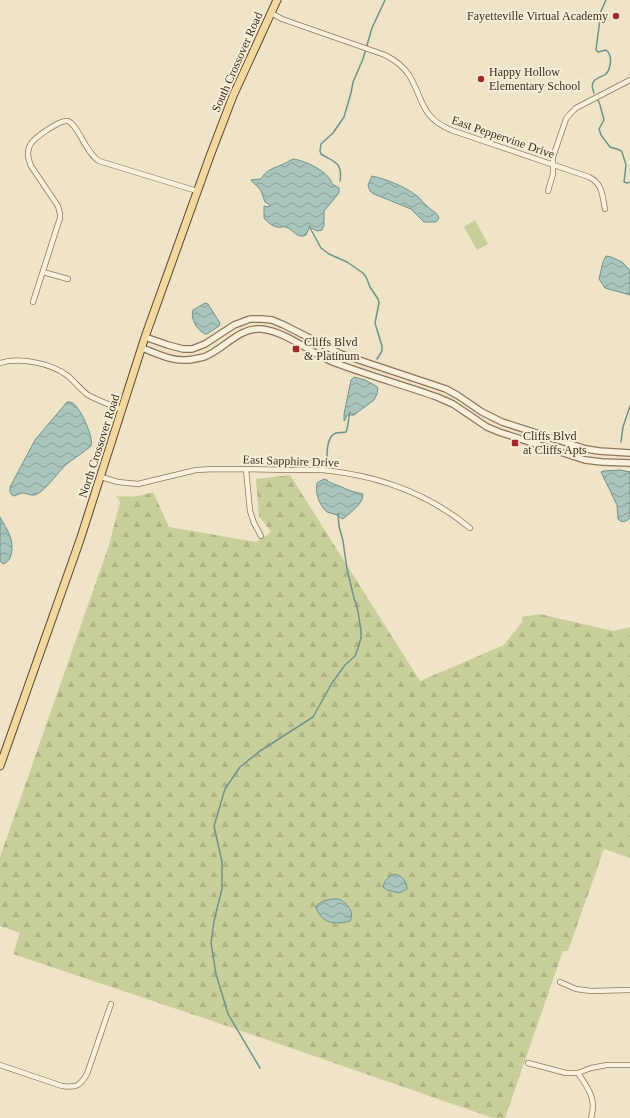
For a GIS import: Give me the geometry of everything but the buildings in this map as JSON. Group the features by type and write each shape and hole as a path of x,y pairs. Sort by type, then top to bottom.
{"main road":[{"name":"South Crossover Road","path":"219,133 233,96 277,0"},
{"name":"North Crossover Road","path":"0,766 80,540 142,348 219,133"}],"street":[{"name":"East Peppervine Drive","path":"271,13 282,19 392,58 404,68 413,82 425,109 436,122 443,127 595,181 599,185 604,209"},
{"path":"548,191 553,174 553,157 566,119 576,108 630,80"},
{"path":"33,302 59,223 60,214 58,206 31,166 28,159 30,145 38,136 61,122 68,120 73,124 91,154 99,160 197,191"},
{"path":"43,272 68,279"},
{"path":"146,337 168,346 192,349 205,344 234,325 250,319 262,318 272,320 341,354 446,390 457,395 482,412 502,422 586,449 630,453"},
{"path":"142,348 171,358 185,360 205,356 240,335 252,330 260,329 271,331 333,362 438,397 453,404 487,427 499,432 585,460 630,463"},
{"path":"0,363 14,360 26,360 59,371 68,376 87,394 99,401 122,410"},
{"path":"246,469 250,511 254,523 262,536"},
{"name":"East Sapphire Drive","path":"100,477 126,484 138,484 196,470 329,470 376,479 413,492 435,503 470,528"},
{"path":"560,982 576,989 591,991 630,990"},
{"path":"0,1065 62,1086 77,1086 83,1081 87,1074 111,1004"},
{"path":"528,1063 566,1073 578,1073 591,1068 607,1065 630,1065"},
{"path":"578,1073 592,1095 593,1106 591,1118"}],"green space":[{"path":"475,220 488,244 477,250 464,227"},
{"path":"290,475 420,681 504,645 522,622 522,617 540,614 613,631 630,627 630,858 604,849 568,951 563,951 505,1118 493,1118 13,954 20,933 0,926 0,857 109,545 120,502 116,496 126,497 144,495 153,492 169,527 256,542 271,532 259,516 256,479"}],"water":[{"path":"293,159 316,167 327,175 332,184 339,188 339,193 324,211 324,225 322,230 317,231 310,227 306,235 303,236 298,235 286,227 273,226 264,218 264,206 269,207 270,205 265,202 260,190 251,180 261,179 270,170"},
{"path":"372,176 396,184 412,193 436,213 439,218 436,222 424,222 411,209 374,194 370,191 368,185"},
{"path":"606,256 622,262 628,268 630,272 630,295 605,288 599,279"},
{"path":"205,303 208,304 220,323 219,326 207,334 202,332 197,327 192,317 193,310"},
{"path":"354,377 365,380 376,386 378,388 377,394 374,400 354,415 347,415 344,421 351,380"},
{"path":"67,402 71,402 77,407 83,418 91,436 91,446 68,463 39,493 35,495 23,493 14,496 12,495 10,492 10,487 35,440"},
{"path":"620,470 630,472 630,518 624,522 618,519 617,505 601,472"},
{"path":"324,479 351,491 363,494 359,504 342,519 337,515 327,512 320,502 317,495 317,483"},
{"path":"0,517 10,535 12,545 10,558 3,564 0,561"},
{"path":"395,874 402,878 407,886 407,889 399,893 387,890 383,887 384,882"},
{"path":"339,899 347,905 352,914 350,921 334,923 322,917 316,906 323,901"}],"waterway":[{"path":"340,181 341,175 339,166 334,161 321,154 321,144 333,133 344,117 353,82 363,59 372,28 385,0"},
{"path":"594,93 592,84 596,79 606,74 610,62 610,55 606,50 598,52 596,50 601,11 606,0"},
{"path":"598,100 604,120 599,129 601,135 610,147 622,152 626,165 624,182 630,182"},
{"path":"309,226 321,248 329,254 347,262 363,273 378,299 379,303 375,323 382,346 382,351 377,359"},
{"path":"621,442 623,427 630,406"},
{"path":"327,459 329,440 336,433 346,432 350,412"},
{"path":"260,1068 228,1014 216,974 211,943 214,921 222,889 222,862 214,826 225,789 240,767 260,751 313,717 332,683 345,665 355,656 361,638 361,631 358,611 347,569 338,514"}],"place":[{"name":"Fayetteville Virtual Academy","path":"616,16"},
{"name":"Happy Hollow Elementary School","path":"481,79"},
{"name":"Cliffs Blvd & Platinum","path":"296,349"},
{"name":"Cliffs Blvd at Cliffs Apts","path":"515,443"}]}
